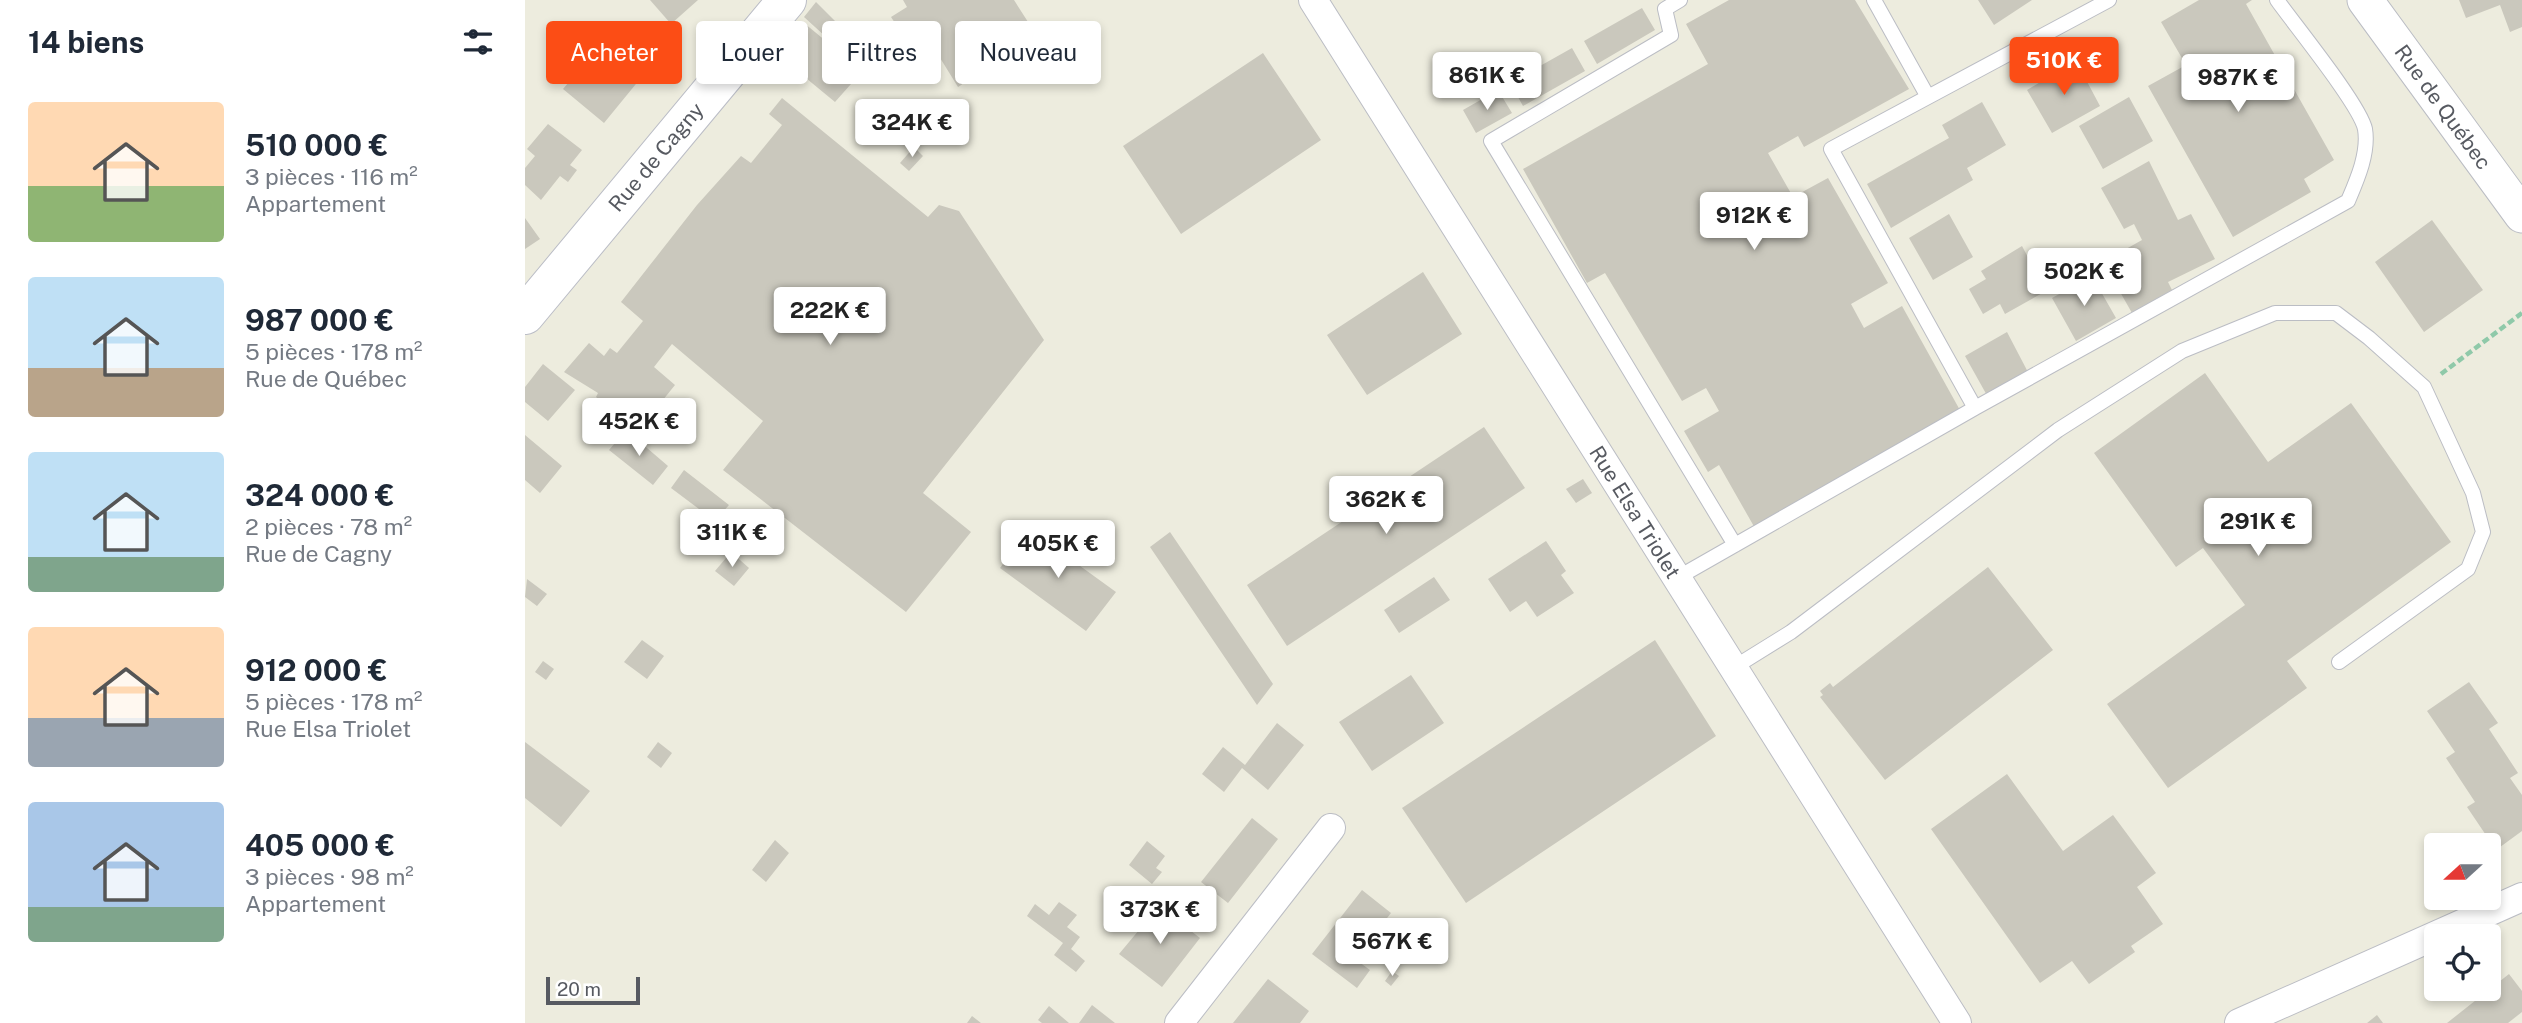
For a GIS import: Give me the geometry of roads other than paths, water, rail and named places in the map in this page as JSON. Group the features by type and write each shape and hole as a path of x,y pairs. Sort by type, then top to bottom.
{"main road":[{"name":"Rue de Cagny","path":"525,315 787,0"}],"street":[{"name":"Rue Elsa Triolet","path":"1313,0 1957,1023"},
{"name":"Rue de Québec","path":"2365,0 2522,215"},
{"path":"1179,1023 1331,828"},
{"path":"2244,1022 2452,925 2522,897"}],"lane":[{"path":"1679,0 1665,9 1671,35 1491,141 1735,545"},
{"path":"1874,0 1928,97"},
{"path":"1975,408 1831,149 2109,0"},
{"path":"1677,578 1975,408 2349,201 2362,169 2365,128 2349,100 2277,0"},
{"path":"1733,668 1791,632 2058,430 2182,351 2275,313 2336,313 2369,338 2424,387 2473,492 2483,532 2468,569 2339,662"}]}
